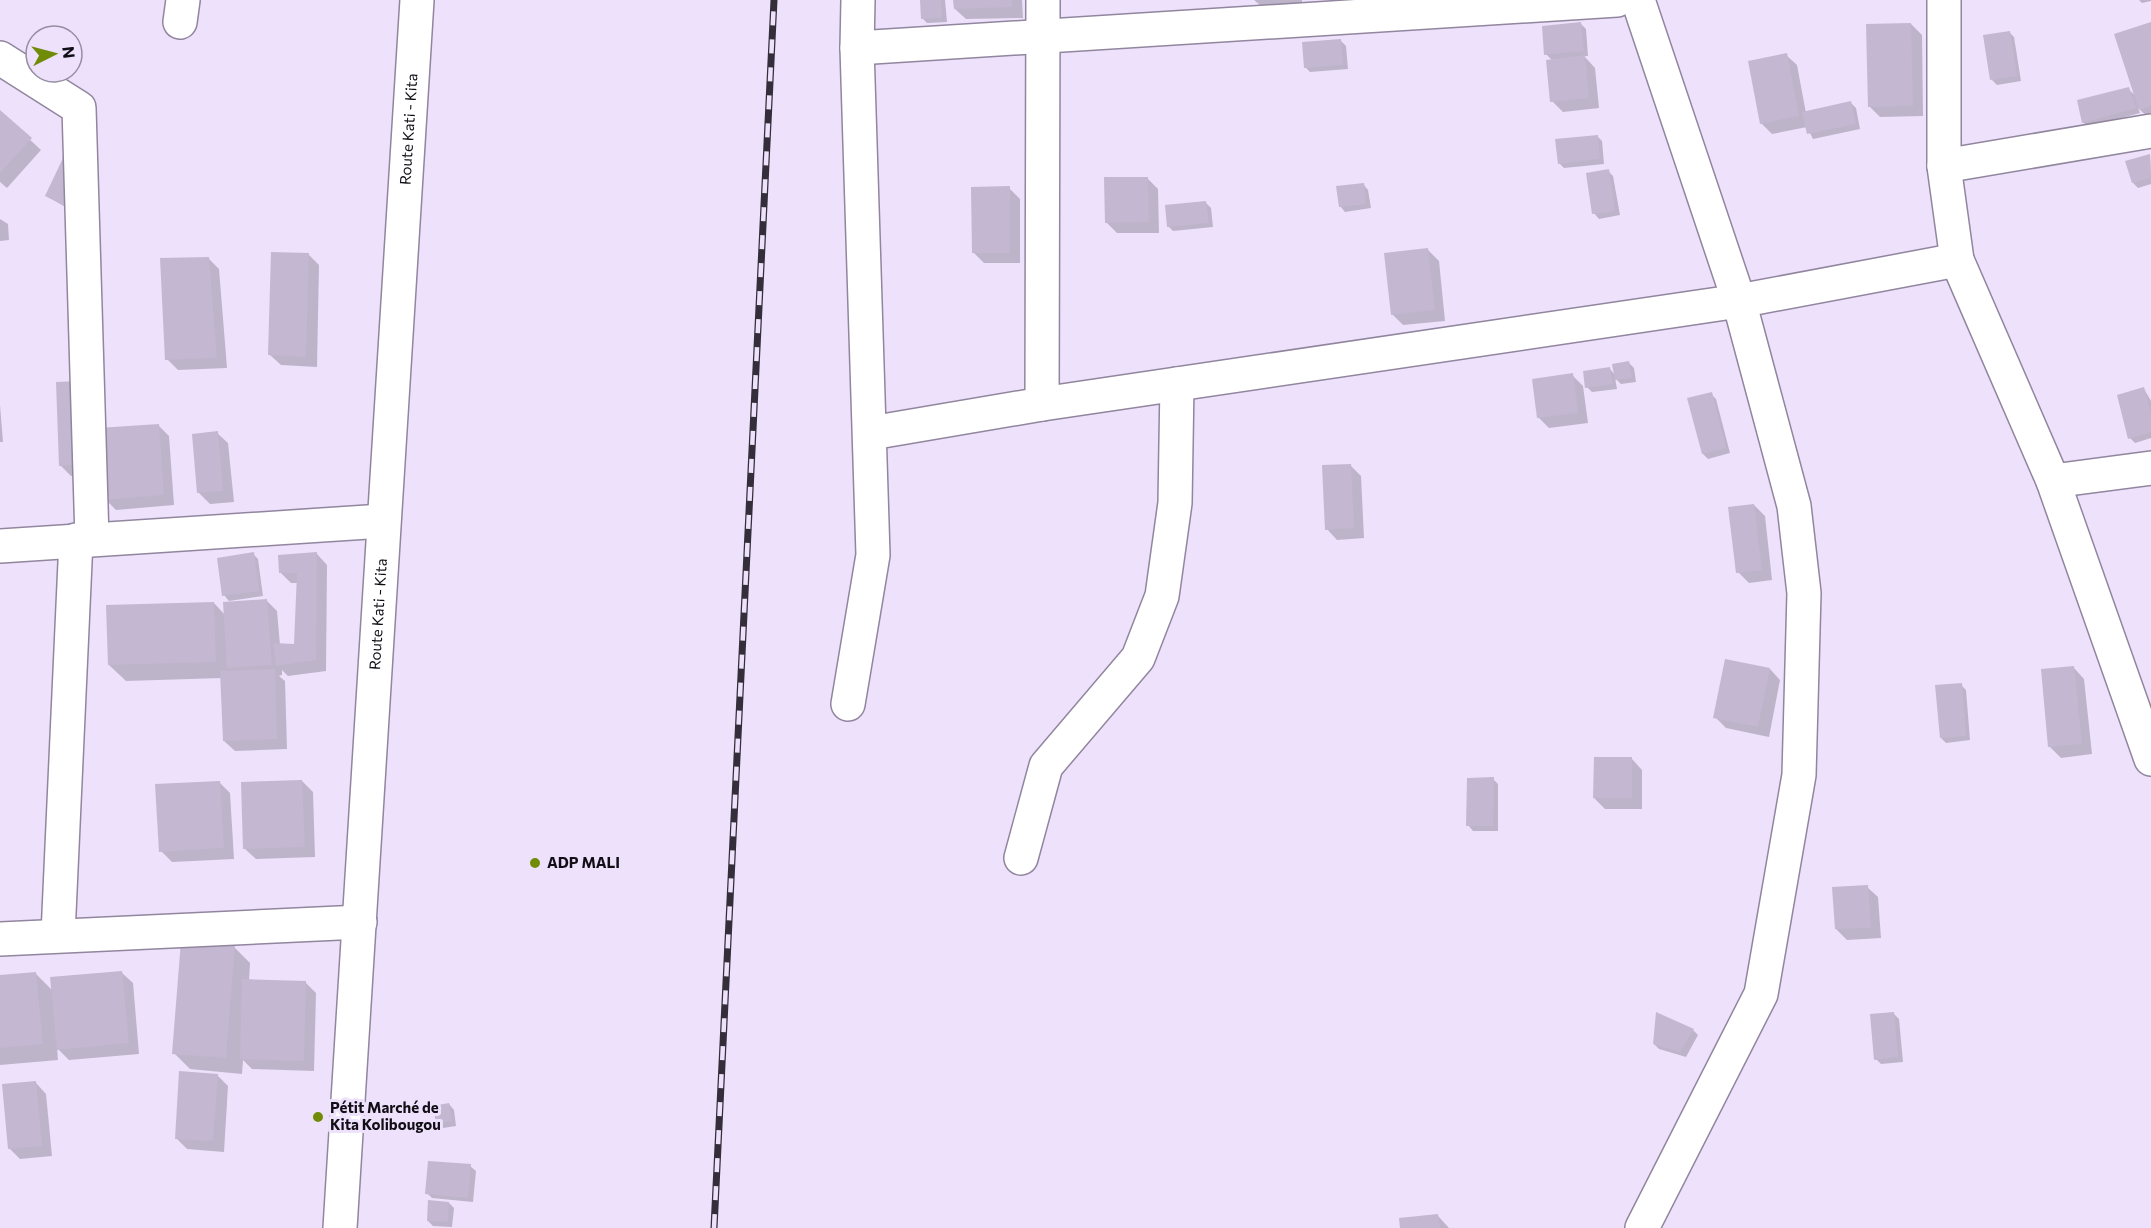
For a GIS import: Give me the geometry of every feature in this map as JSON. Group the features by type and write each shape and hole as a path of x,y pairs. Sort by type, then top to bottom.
{"street":[{"name":"Route Kati - Kita","path":"340,1228 417,0"},
{"path":"848,704 873,555 858,0"},
{"path":"1042,404 1041,36 1043,0"},
{"path":"858,48 1617,0"},
{"path":"1638,0 1739,301 1794,506 1804,593 1799,775 1761,994 1642,1228"},
{"path":"1944,0 1944,166 1957,260 2053,481 2151,759"},
{"path":"0,58 79,108 84,540 58,935"},
{"path":"1944,166 2151,131"},
{"path":"871,433 1042,404 1739,301 1957,260"},
{"path":"1021,858 1046,766 1138,658 1162,596 1175,503 1177,384"},
{"path":"2053,481 2151,468"},
{"path":"0,546 383,521"},
{"path":"0,939 360,922"}],"building":[{"path":"920,0 941,0 942,18 921,19"},
{"path":"953,0 1012,0 1012,7 954,9"},
{"path":"1581,22 1584,51 1544,55 1542,26"},
{"path":"2151,22 2151,106 2139,110 2114,34"},
{"path":"1911,23 1913,106 1868,107 1866,24"},
{"path":"2010,31 2017,76 1990,80 1983,35"},
{"path":"1341,39 1343,65 1304,68 1302,42"},
{"path":"1787,53 1799,116 1760,124 1748,61"},
{"path":"1585,55 1589,98 1550,102 1546,60"},
{"path":"2129,87 2136,108 2082,123 2077,100"},
{"path":"1851,101 1856,124 1807,134 1802,112"},
{"path":"0,110 32,138 0,173"},
{"path":"1598,135 1600,159 1558,164 1555,139"},
{"path":"2150,154 2151,178 2132,183 2125,161"},
{"path":"64,156 67,207 45,196"},
{"path":"1609,169 1615,211 1592,214 1586,173"},
{"path":"1104,177 1148,177 1149,222 1105,223"},
{"path":"1364,183 1366,204 1339,207 1336,186"},
{"path":"1010,186 1010,253 972,253 971,187"},
{"path":"1206,201 1209,223 1167,227 1165,205"},
{"path":"1428,248 1435,310 1391,315 1384,253"},
{"path":"271,252 309,253 306,357 268,355"},
{"path":"209,257 217,358 165,360 160,258"},
{"path":"1629,361 1632,378 1615,380 1612,364"},
{"path":"1610,367 1613,384 1585,388 1583,371"},
{"path":"1573,373 1578,413 1537,418 1532,379"},
{"path":"79,381 79,465 59,466 56,382"},
{"path":"2144,387 2151,412 2151,432 2128,439 2117,395"},
{"path":"1712,392 1726,448 1702,454 1687,398"},
{"path":"159,424 164,495 103,500 98,428"},
{"path":"218,431 223,491 197,493 192,434"},
{"path":"1351,464 1354,528 1325,530 1322,465"},
{"path":"1754,504 1762,570 1736,573 1728,507"},
{"path":"254,552 259,591 222,596 217,558"},
{"path":"317,552 316,660 276,666 273,643 294,644 297,573 279,573 278,555"},
{"path":"267,599 272,665 227,668 223,602"},
{"path":"214,602 216,662 108,665 106,605"},
{"path":"1725,659 1770,668 1758,727 1713,718"},
{"path":"2074,666 2082,744 2048,747 2041,669"},
{"path":"275,669 277,739 223,741 220,671"},
{"path":"1962,683 1966,736 1940,738 1935,685"},
{"path":"1594,757 1632,757 1632,798 1593,798"},
{"path":"1494,777 1493,826 1466,826 1467,778"},
{"path":"302,780 305,847 243,849 241,782"},
{"path":"220,781 224,848 159,852 155,784"},
{"path":"1868,885 1871,928 1835,929 1832,887"},
{"path":"181,941 235,945 226,1058 172,1054"},
{"path":"122,971 129,1043 57,1050 50,977"},
{"path":"36,972 43,1044 0,1048 0,975"},
{"path":"242,979 306,981 304,1061 240,1059"},
{"path":"1656,1012 1694,1029 1680,1052 1653,1044"},
{"path":"1894,1012 1898,1057 1874,1060 1870,1014"},
{"path":"179,1071 218,1074 213,1141 175,1139"},
{"path":"36,1081 42,1146 8,1149 2,1084"},
{"path":"449,1103 452,1121 436,1124 433,1106"},
{"path":"428,1161 471,1164 468,1198 425,1194"},
{"path":"428,1200 449,1202 448,1222 427,1221"},
{"path":"1438,1214 1440,1228 1400,1228 1399,1218"}],"railway":[{"path":"714,1228 774,0"}],"place":[{"name":"ADP MALI","path":"535,863"},
{"name":"Pétit Marché de Kita Kolibougou","path":"318,1117"}]}
